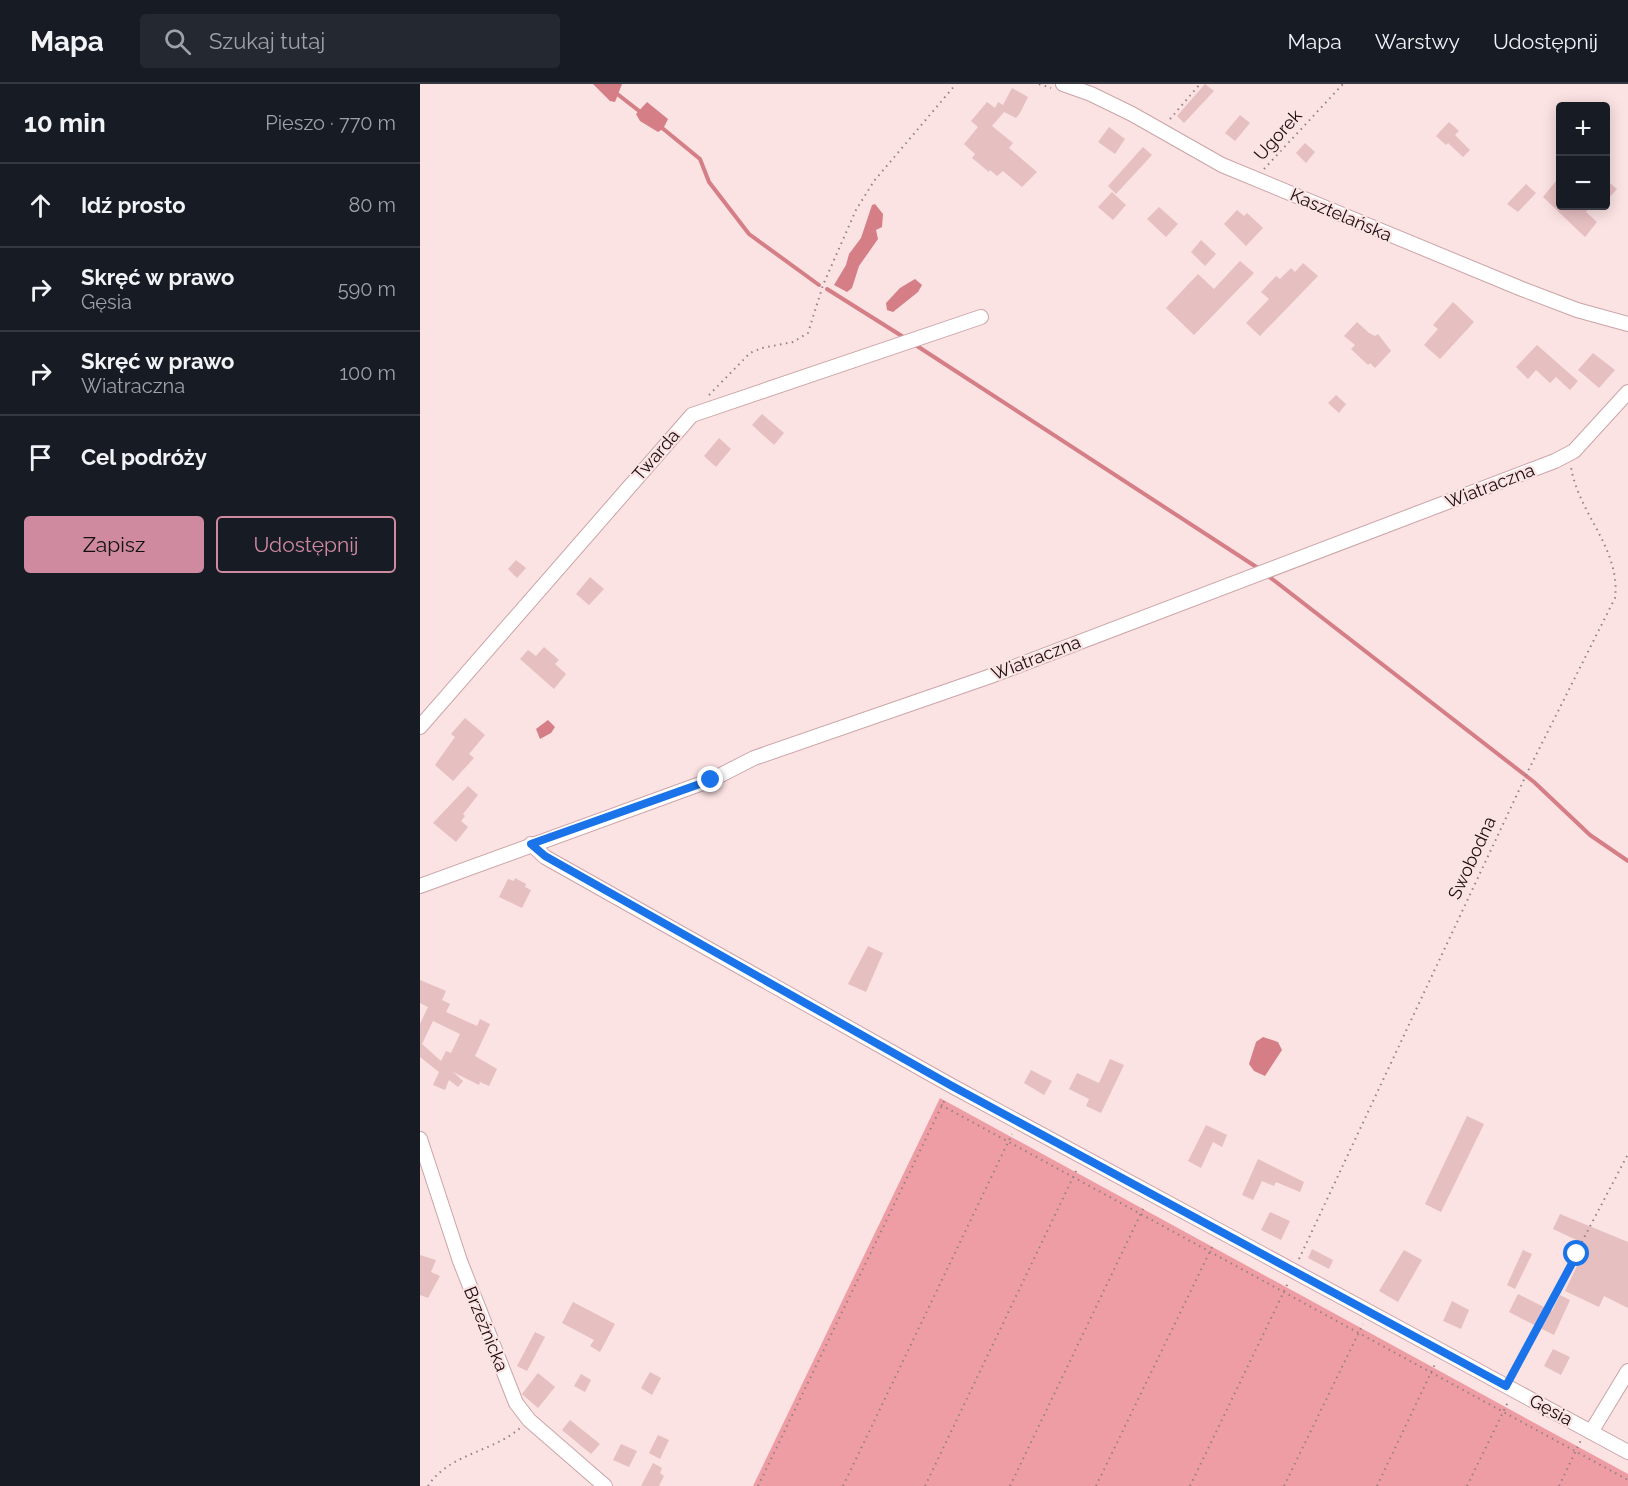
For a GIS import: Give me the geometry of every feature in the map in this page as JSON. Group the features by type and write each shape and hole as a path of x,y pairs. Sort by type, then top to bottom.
{"street":[{"name":"Kasztelańska","path":"1063,84 1109,102 1222,165 1577,310 1628,324"},
{"name":"Twarda","path":"420,728 692,415 981,317"},
{"name":"Wiatraczna","path":"420,886 711,780 764,754 988,676 1498,484 1570,454 1628,392"},
{"name":"Gęsia","path":"531,844 545,856 952,1086 1628,1452"},
{"name":"Brzeźnicka","path":"420,1139 460,1262 516,1402 529,1420 605,1486"},
{"path":"1591,1432 1628,1371"}],"path":[{"path":"692,415 750,353 805,337 823,285 856,210 882,172 956,84"},
{"path":"1160,131 1200,84"},
{"name":"Ugorek","path":"1259,180 1262,172 1343,84"},
{"name":"Swobodna","path":"1294,1271 1528,771 1608,615 1616,590 1612,563 1577,489 1570,454"},
{"path":"758,1486 944,1101"},
{"path":"941,1105 1628,1480"},
{"path":"843,1486 1011,1137"},
{"path":"1506,1386 1628,1154"},
{"path":"925,1486 1076,1172"},
{"path":"1010,1486 1142,1209"},
{"path":"1096,1486 1212,1247"},
{"path":"1190,1486 1286,1287"},
{"path":"1284,1486 1361,1328"},
{"path":"1377,1486 1433,1368"},
{"path":"1467,1486 1505,1407"},
{"path":"428,1486 436,1476 453,1464 502,1440 529,1420"},
{"path":"1559,1486 1578,1446"}],"shaded area":[{"path":"593,84 622,84 615,102 610,101"},
{"path":"647,102 668,119 663,129 658,132 640,121 636,114"},
{"path":"875,204 883,214 882,227 876,230 878,239 859,266 852,288 847,292 834,285 846,265 849,254 861,238 872,205"},
{"path":"915,279 922,285 918,292 893,312 887,310 886,303 900,288"},
{"path":"548,720 555,727 551,733 540,739 536,729"},
{"path":"1263,1037 1278,1042 1282,1050 1265,1076 1254,1071 1249,1064 1256,1042"},
{"path":"940,1098 1628,1474 1628,1486 753,1486"}],"building":[{"path":"1205,84 1214,91 1184,123 1177,116"},
{"path":"1012,88 1028,97 1020,113 1016,118 1004,112 992,126 1013,143 1009,148 1037,172 1022,187 1003,171 997,176 990,170 989,172 972,158 975,154 964,144 978,127 971,121 987,102 995,108 998,102 1003,105"},
{"path":"1240,115 1250,123 1235,141 1225,133"},
{"path":"1449,122 1459,131 1455,135 1470,150 1463,157 1448,143 1446,145 1436,136"},
{"path":"1109,127 1125,139 1115,154 1098,142"},
{"path":"1305,143 1315,152 1306,163 1296,153"},
{"path":"1143,147 1152,155 1116,194 1108,186"},
{"path":"1556,181 1556,209 1543,197"},
{"path":"1610,183 1617,189 1610,197"},
{"path":"1526,184 1536,193 1518,212 1507,204"},
{"path":"1112,192 1126,205 1113,220 1098,207"},
{"path":"1159,207 1178,224 1166,237 1147,219"},
{"path":"1237,210 1244,216 1247,213 1263,228 1246,246 1224,224"},
{"path":"1557,210 1587,210 1586,212 1597,222 1585,237"},
{"path":"1201,240 1216,254 1205,266 1191,252"},
{"path":"1240,261 1254,273 1194,335 1166,308 1198,274 1214,289"},
{"path":"1303,263 1318,276 1260,336 1246,323 1269,299 1261,292 1276,276 1280,279 1291,268 1295,272"},
{"path":"1453,302 1474,322 1440,359 1424,345 1438,329 1433,325"},
{"path":"1357,322 1369,333 1375,336 1378,334 1391,351 1375,368 1370,363 1368,365 1351,349 1355,345 1344,336"},
{"path":"1537,345 1578,381 1570,390 1556,377 1550,383 1536,370 1528,379 1516,367"},
{"path":"1593,353 1615,370 1599,388 1578,370"},
{"path":"1336,395 1346,404 1339,413 1328,403"},
{"path":"762,414 784,433 774,445 752,425"},
{"path":"719,438 731,449 716,467 704,456"},
{"path":"516,560 526,568 517,578 508,569"},
{"path":"590,577 604,589 589,605 576,594"},
{"path":"544,647 559,660 555,664 566,674 554,689 520,659 528,650 536,656"},
{"path":"465,718 485,735 469,754 474,758 453,781 435,765 455,737 451,734"},
{"path":"468,786 478,795 463,814 465,816 461,821 468,827 456,842 433,823"},
{"path":"515,878 531,890 522,908 499,897 508,879 514,881"},
{"path":"868,946 883,953 866,992 848,984"},
{"path":"420,980 446,991 442,1000 450,1004 446,1012 477,1026 480,1019 490,1024 475,1056 497,1069 489,1086 480,1082 479,1085 453,1072 463,1081 458,1087 449,1080 445,1090 433,1085 439,1072 420,1057 420,1024 428,1007 420,1003","holes":["433,1021 460,1034 451,1053 446,1051 441,1061 422,1044"]},
{"path":"1110,1059 1124,1065 1101,1113 1086,1106 1089,1099 1069,1089 1077,1073 1099,1083"},
{"path":"1031,1070 1052,1081 1044,1095 1024,1083"},
{"path":"1467,1116 1484,1124 1441,1212 1425,1204"},
{"path":"1206,1125 1227,1135 1222,1147 1213,1142 1201,1168 1188,1161"},
{"path":"1258,1159 1304,1182 1300,1192 1276,1182 1274,1186 1262,1181 1253,1200 1242,1195"},
{"path":"1270,1212 1290,1221 1281,1240 1261,1230"},
{"path":"1560,1214 1628,1242 1628,1308 1604,1296 1599,1307 1565,1291 1587,1245 1553,1229"},
{"path":"1312,1249 1333,1260 1329,1269 1308,1258"},
{"path":"1404,1250 1422,1260 1398,1302 1379,1291"},
{"path":"1523,1250 1532,1254 1515,1289 1507,1285"},
{"path":"420,1255 436,1260 431,1272 440,1276 428,1298 420,1295"},
{"path":"1518,1294 1552,1311 1560,1295 1570,1300 1554,1335 1509,1312"},
{"path":"1452,1301 1469,1310 1461,1329 1443,1321"},
{"path":"573,1302 615,1324 600,1352 590,1346 594,1340 562,1323"},
{"path":"535,1332 545,1337 527,1371 517,1366"},
{"path":"1553,1349 1570,1357 1561,1375 1544,1366"},
{"path":"650,1372 661,1378 652,1395 641,1388"},
{"path":"538,1373 555,1387 538,1408 522,1394"},
{"path":"581,1374 591,1380 585,1392 574,1386"},
{"path":"570,1420 600,1444 591,1454 562,1430"},
{"path":"658,1435 669,1440 660,1459 649,1453"},
{"path":"621,1444 637,1451 629,1467 613,1460"},
{"path":"653,1463 662,1468 660,1473 664,1476 659,1486 641,1486"}],"waterway":[{"path":"616,93 643,114"},
{"path":"661,127 700,159 709,182 749,234 819,285"},
{"path":"827,289 905,338"},
{"path":"914,344 1261,570"},
{"path":"1267,575 1534,782 1590,835 1628,861"}],"route":[{"path":"711,780 531,844 545,856 952,1086 1506,1386 1577,1254"}]}
